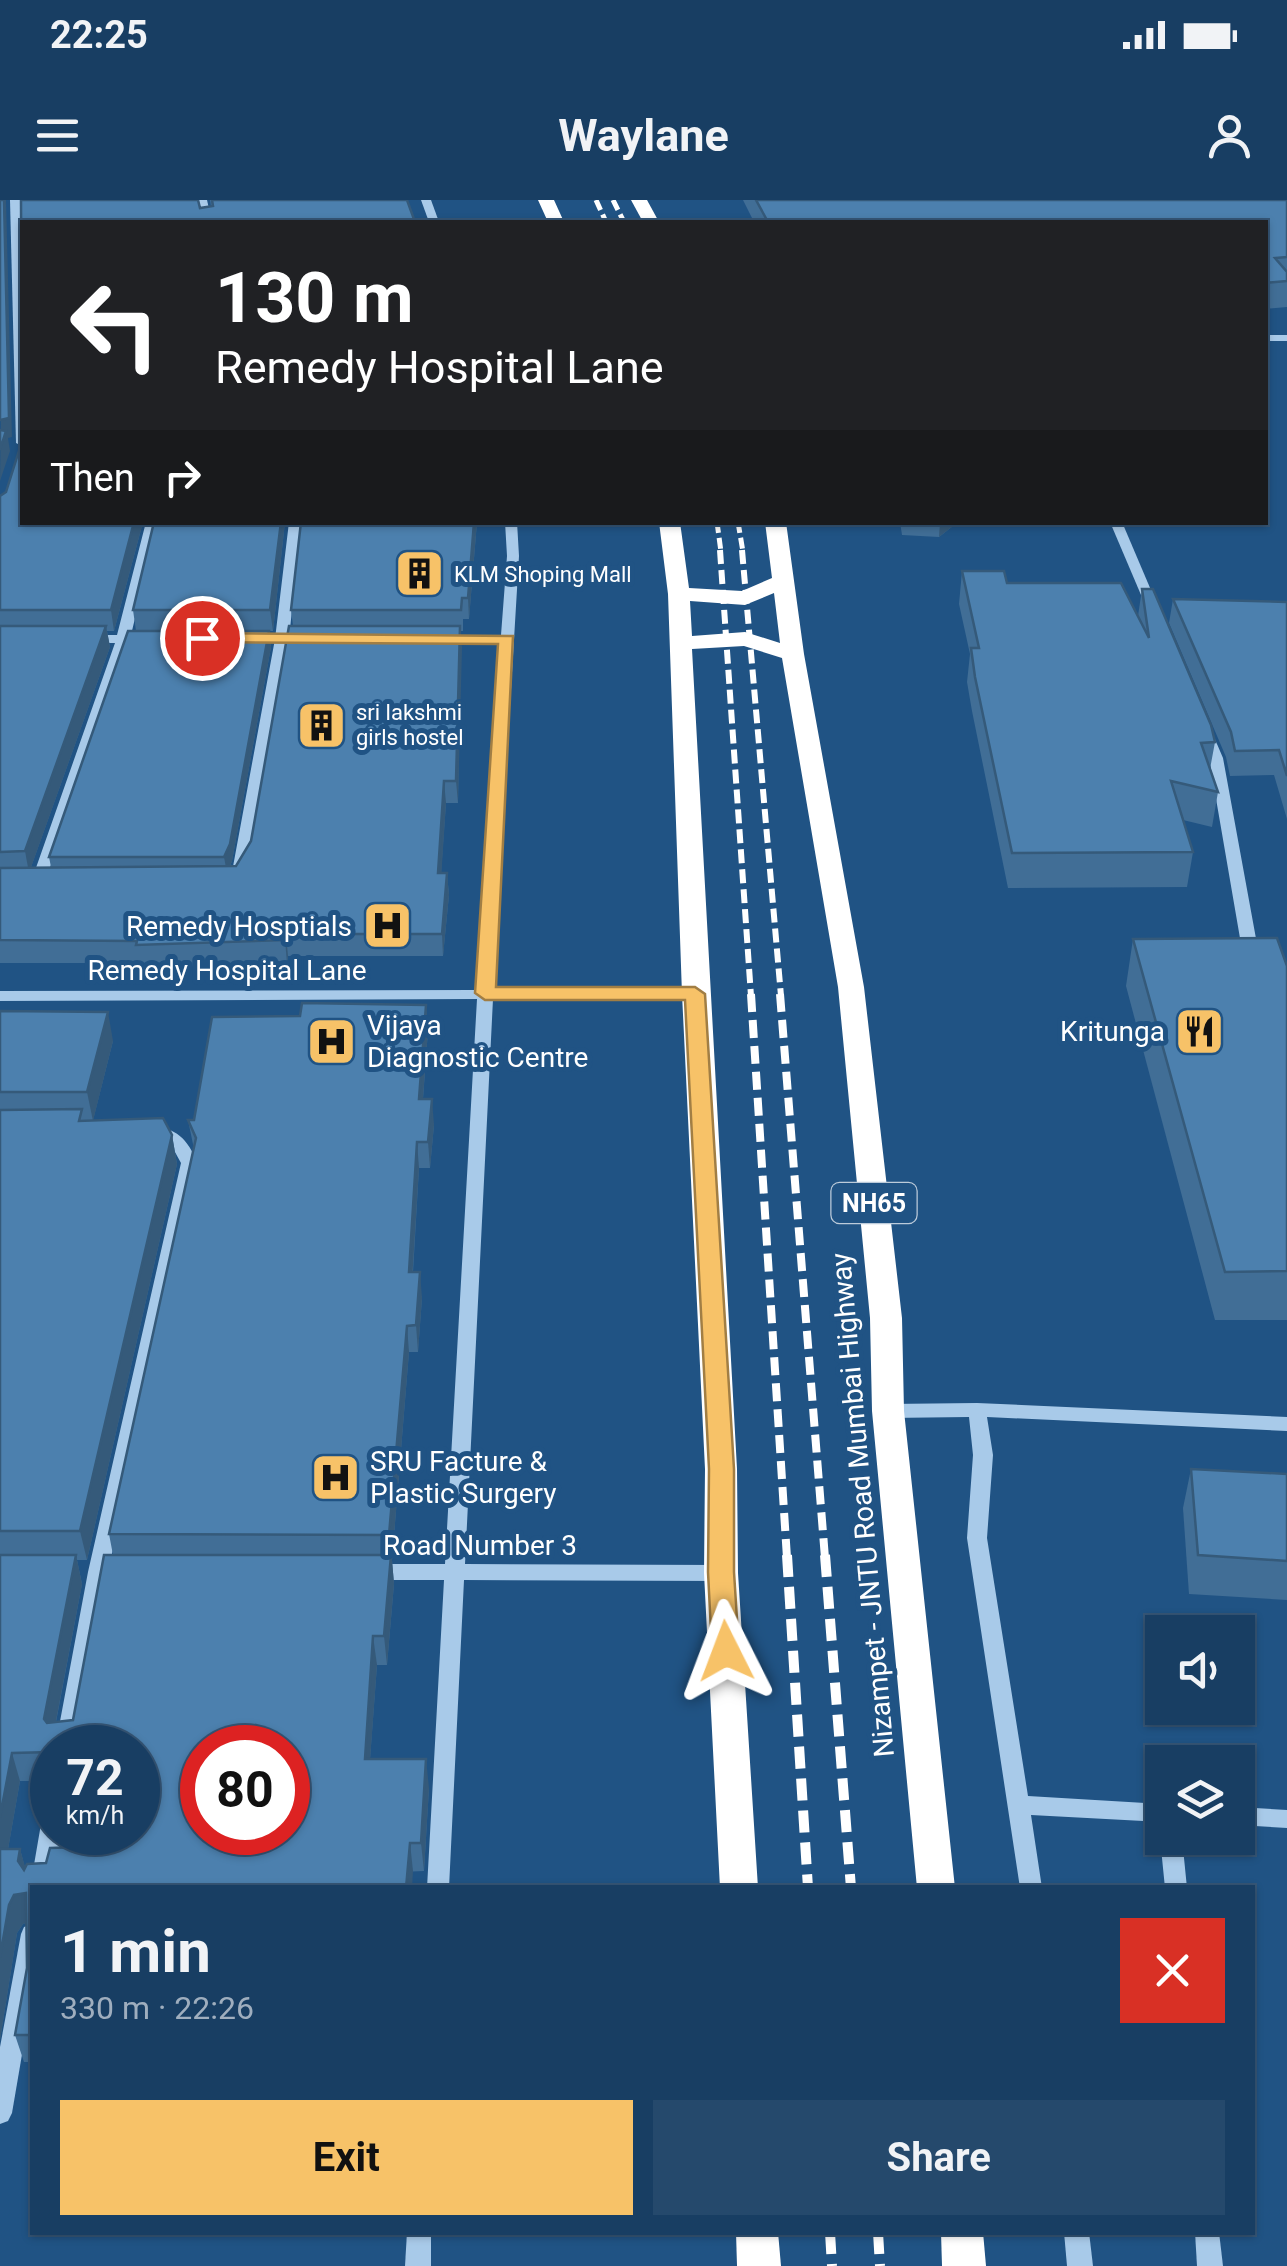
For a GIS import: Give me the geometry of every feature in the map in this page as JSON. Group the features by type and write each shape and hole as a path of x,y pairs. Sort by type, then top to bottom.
{"highway":[{"path":"669,525 679,594 695,994 722,1469 721,1572 740,1885"},
{"name":"Nizampet - JNTU Road Mumbai Highway","path":"775,525 793,654 851,987 886,1318 888,1411 936,1885"},
{"path":"679,594 745,598 784,581"},
{"path":"681,643 745,639 793,654"},
{"path":"757,2235 759,2266"},
{"path":"962,2235 964,2266"}],"street":[{"path":"14,200 17,461"},
{"path":"38,882 123,639 151,525"},
{"path":"219,881 234,881 243,862 282,638 296,525"},
{"path":"438,1885 511,525"},
{"path":"1117,525 1162,631"},
{"path":"262,638 300,638"},
{"path":"70,639 162,639"},
{"path":"432,639 507,639"},
{"path":"1200,722 1216,758 1250,944"},
{"path":"19,882 56,882"},
{"name":"Remedy Hospital Lane","path":"0,996 695,994"},
{"path":"70,1725 98,1572 189,1163 183,1144 172,1134 134,1129"},
{"path":"888,1411 977,1410 1287,1424"},
{"path":"977,1410 983,1455 977,1538 1032,1885"},
{"name":"Road Number 3","path":"356,1572 721,1572"},
{"path":"1021,1805 1145,1811"},
{"path":"1255,1817 1287,1819"},
{"path":"42,1885 47,1855"},
{"path":"1173,1855 1176,1885"},
{"path":"0,2113 30,1945"},
{"path":"418,2266 420,2235"},
{"path":"1076,2235 1080,2266"},
{"path":"1207,2235 1210,2266"}],"building":[{"path":"0,200 4,200 9,418 0,420"},
{"path":"21,200 198,200 200,208 213,206 212,200 407,200 414,220 21,220"},
{"path":"756,200 1287,200 1287,257 1275,258 1287,272 1287,281 1268,283 1268,220 767,220"},
{"path":"20,447 20,525 133,525 111,610 0,610 0,496 6,492"},
{"path":"153,525 281,525 270,610 133,610"},
{"path":"301,525 474,525 468,598 462,598 461,610 291,610"},
{"path":"962,571 1004,571 1007,583 1121,583 1149,638 1142,589 1153,589 1215,742 1201,743 1218,792 1171,781 1193,852 1012,853 975,677 971,648 979,648"},
{"path":"1173,599 1287,602 1287,776 1279,750 1235,751 1231,732"},
{"path":"0,626 106,626 25,851 0,852"},
{"path":"289,626 460,626 456,781 444,781 438,873 447,873 442,934 286,934 285,940 136,945 137,941 0,940 0,868 236,866 251,841"},
{"path":"128,631 269,631 230,844 224,857 49,857"},
{"path":"1277,938 1287,966 1287,1271 1225,1272 1133,939"},
{"path":"302,1003 426,1005 419,1099 432,1099 428,1142 417,1142 409,1272 420,1272 416,1325 407,1326 389,1535 109,1534 196,1138 188,1120 194,1120 212,1017 300,1016"},
{"path":"0,1011 108,1012 87,1092 0,1092"},
{"path":"82,1109 79,1121 163,1118 172,1135 80,1531 0,1531 0,1110"},
{"path":"1191,1469 1287,1474 1287,1561 1198,1555"},
{"path":"0,1555 76,1555 44,1719 47,1723 73,1720 104,1555 391,1555 384,1636 373,1636 365,1759 426,1759 421,1843 410,1843 406,1885 30,1885 30,2035 15,2035 27,1968 26,1893 14,1895 9,1905 0,1957 0,1849 20,1849 18,1861 24,1870 27,1864 46,1863 48,1855 160,1855 160,1725 30,1725 30,1753 12,1753 0,1817"}],"railway":[{"path":"596,200 605,220"},
{"path":"613,200 623,220"},
{"path":"717,525 721,552"},
{"path":"738,525 743,552"},
{"path":"720,550 751,996"},
{"path":"742,550 781,996"},
{"path":"751,994 787,1558"},
{"path":"780,994 825,1558"},
{"path":"787,1555 808,1885"},
{"path":"825,1555 851,1885"},
{"path":"830,2235 832,2266"},
{"path":"878,2235 880,2266"}],"place":[{"name":"KLM Shoping Mall","path":"419,574"},
{"name":"sri lakshmi girls hostel","path":"321,725"},
{"name":"Remedy Hosptials","path":"387,926"},
{"name":"Kritunga","path":"1200,1031"},
{"name":"Vijaya Diagnostic Centre","path":"332,1041"},
{"name":"SRU Facture & Plastic Surgery","path":"335,1477"}],"route":[{"path":"202,638 507,639 485,993 695,994 722,1469 721,1572 726,1651"}]}
